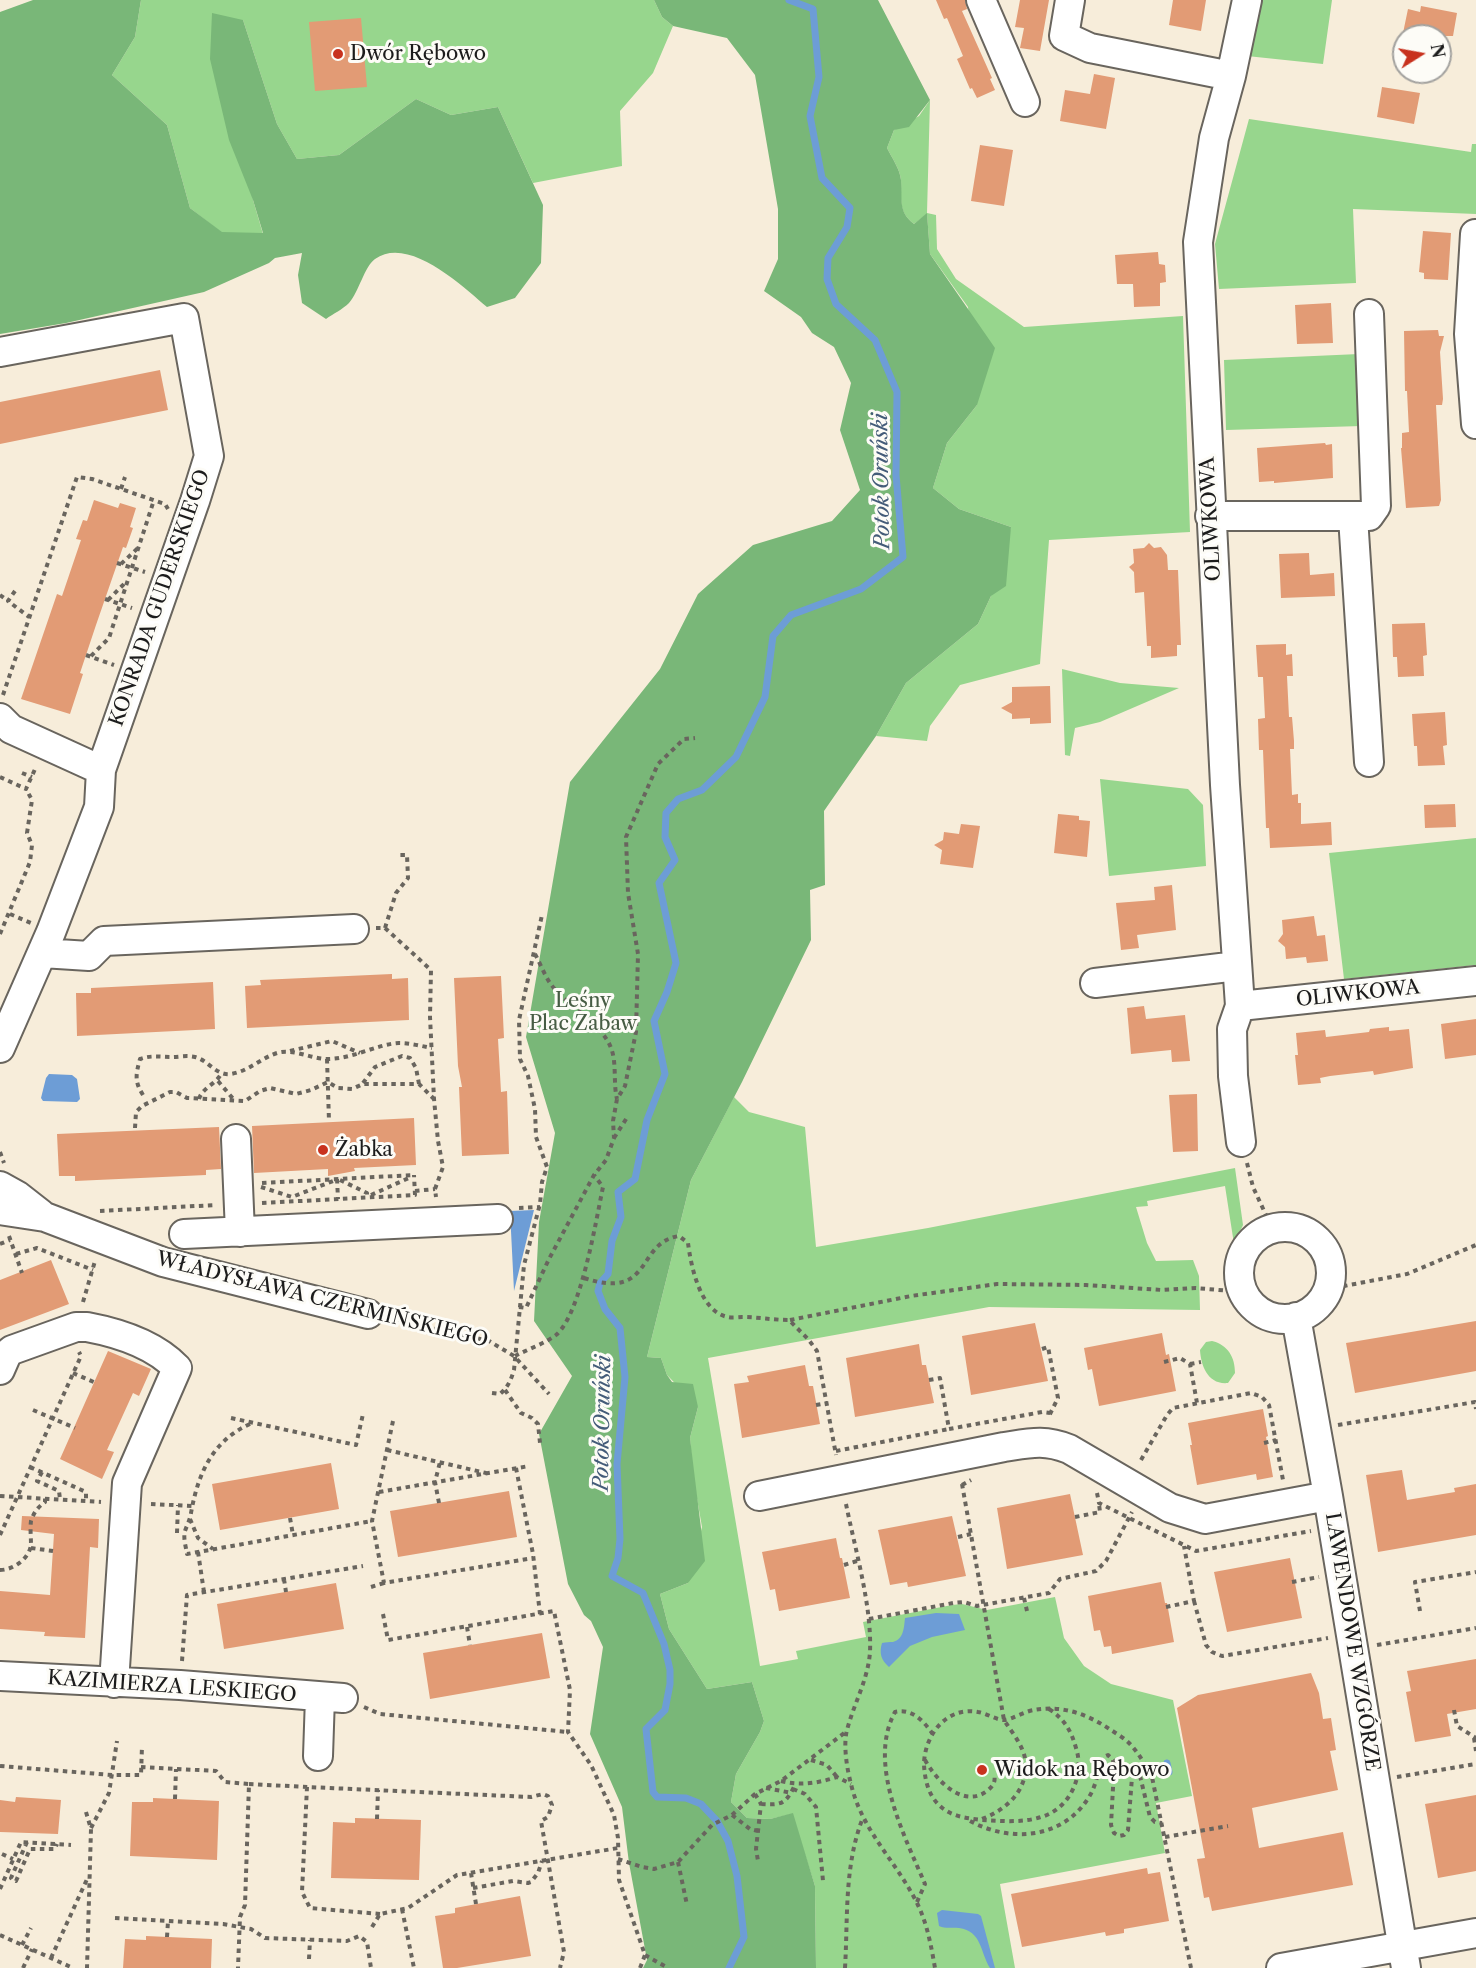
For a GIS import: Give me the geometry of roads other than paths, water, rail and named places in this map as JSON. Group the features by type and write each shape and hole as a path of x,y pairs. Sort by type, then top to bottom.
{"street":[{"path":"981,0 1025,102"},
{"path":"1070,0 1064,36 1090,48 1231,76"},
{"name":"OLIWKOWA","path":"1242,1142 1233,1076 1232,1029 1240,1006 1210,516 1198,242 1214,138 1231,76 1247,0"},
{"path":"1475,234 1469,334 1476,424"},
{"path":"1210,516 1369,516 1376,506 1369,315"},
{"name":"KONRADA GUDERSKIEGO","path":"0,352 184,318 209,456 101,770 99,807 42,953 0,1048"},
{"path":"1353,517 1369,762"},
{"path":"0,718 11,729 101,770"},
{"path":"42,953 88,956 104,941 354,929"},
{"path":"1095,983 1237,966"},
{"name":"OLIWKOWA","path":"1240,1006 1476,981"},
{"path":"236,1139 240,1232"},
{"name":"WŁADYSŁAWA CZERMIŃSKIEGO","path":"0,1186 18,1196 45,1217"},
{"name":"WŁADYSŁAWA CZERMIŃSKIEGO","path":"0,1210 45,1217 163,1262 368,1314"},
{"path":"196,1270 196,1234 498,1219"},
{"path":"1272,1228 1300,1229 1313,1237 1323,1248 1329,1261 1330,1275 1336,1288 1309,1311 1307,1320 1280,1318 1265,1314 1252,1305 1243,1292 1239,1277 1240,1261 1247,1246 1258,1235 1272,1228"},
{"name":"LAWENDOWE WZGÓRZE","path":"1307,1320 1328,1496 1404,1957"},
{"path":"0,1370 7,1354 12,1350 76,1328 87,1327 152,1347 165,1355 177,1368 127,1483 114,1683"},
{"path":"759,1496 841,1480 965,1465 1033,1442 1054,1443 1140,1479 1170,1508 1205,1519 1328,1496"},
{"name":"KAZIMIERZA LESKIEGO","path":"0,1676 180,1685 332,1698 318,1756"},
{"path":"1281,1968 1404,1957 1476,1933"}],"water":[{"path":"49,1074 72,1075 77,1079 80,1099 77,1102 43,1101 41,1098"},
{"path":"534,1210 514,1291 510,1211"},
{"path":"936,1613 959,1614 965,1630 932,1637 910,1646 889,1667 881,1656 882,1643 893,1642 899,1638 903,1632 905,1618"},
{"path":"942,1910 981,1916 995,1968 990,1968 972,1933 959,1928 939,1926 937,1913"}],"waterway":[{"name":"Potok Oruński","path":"729,1968 744,1937 737,1876 728,1841 717,1821 701,1804 686,1798 657,1797 653,1792 646,1729 665,1710 670,1670 664,1644 643,1593 612,1576 618,1558 620,1539 617,1464 625,1377 620,1328 605,1309 598,1291 600,1283 608,1274 612,1241 621,1217 618,1192 635,1179 647,1120 665,1074 654,1021 667,992 676,963 659,883 675,860 665,837 666,813 678,799 702,790 736,757 765,697 773,636 791,615 861,589 903,557 896,475 897,392 875,340 836,304 827,279 828,258 847,227 850,208 822,178 810,116 819,77 813,9 789,0"},
{"path":"1167,1763 1169,1772"}],"place":[{"name":"Dwór Rębowo","path":"338,54"},
{"name":"Żabka","path":"323,1150"},
{"name":"Widok na Rębowo","path":"982,1770"}],"park label":[{"name":"Leśny Plac Zabaw","path":"583,1012"}]}
